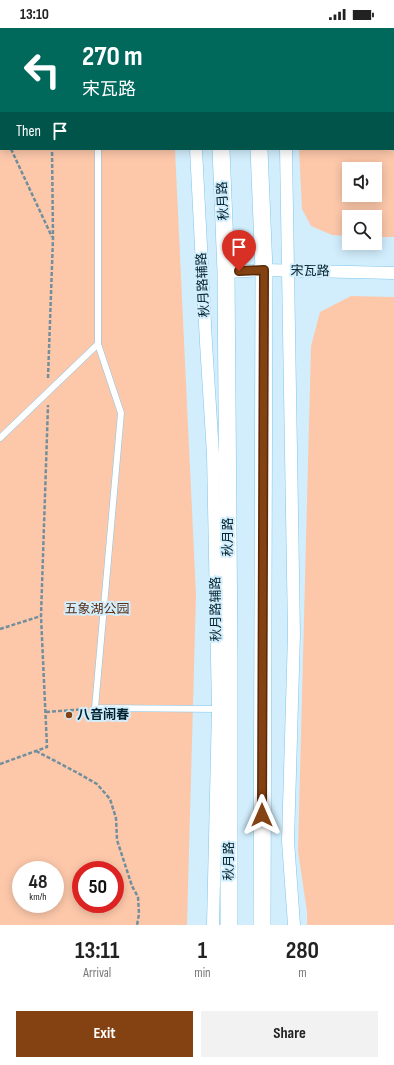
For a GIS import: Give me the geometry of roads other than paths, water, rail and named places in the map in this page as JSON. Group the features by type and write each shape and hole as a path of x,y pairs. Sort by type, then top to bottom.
{"main road":[{"name":"秋月路","path":"221,150 226,272 224,709 229,925"},
{"path":"259,150 264,270 262,925"}],"street":[{"name":"秋月路辅路","path":"196,150 213,454 224,709 214,925"},
{"path":"286,150 294,634 288,841 294,925"},
{"name":"宋瓦路","path":"226,272 264,270 394,273"}],"lane":[{"path":"98,150 98,344 121,413 95,708 224,709"},
{"path":"0,438 98,344"}],"place":[{"name":"八音闹春","path":"69,715"}],"park label":[{"name":"五象湖公园","path":"97,609"}]}
